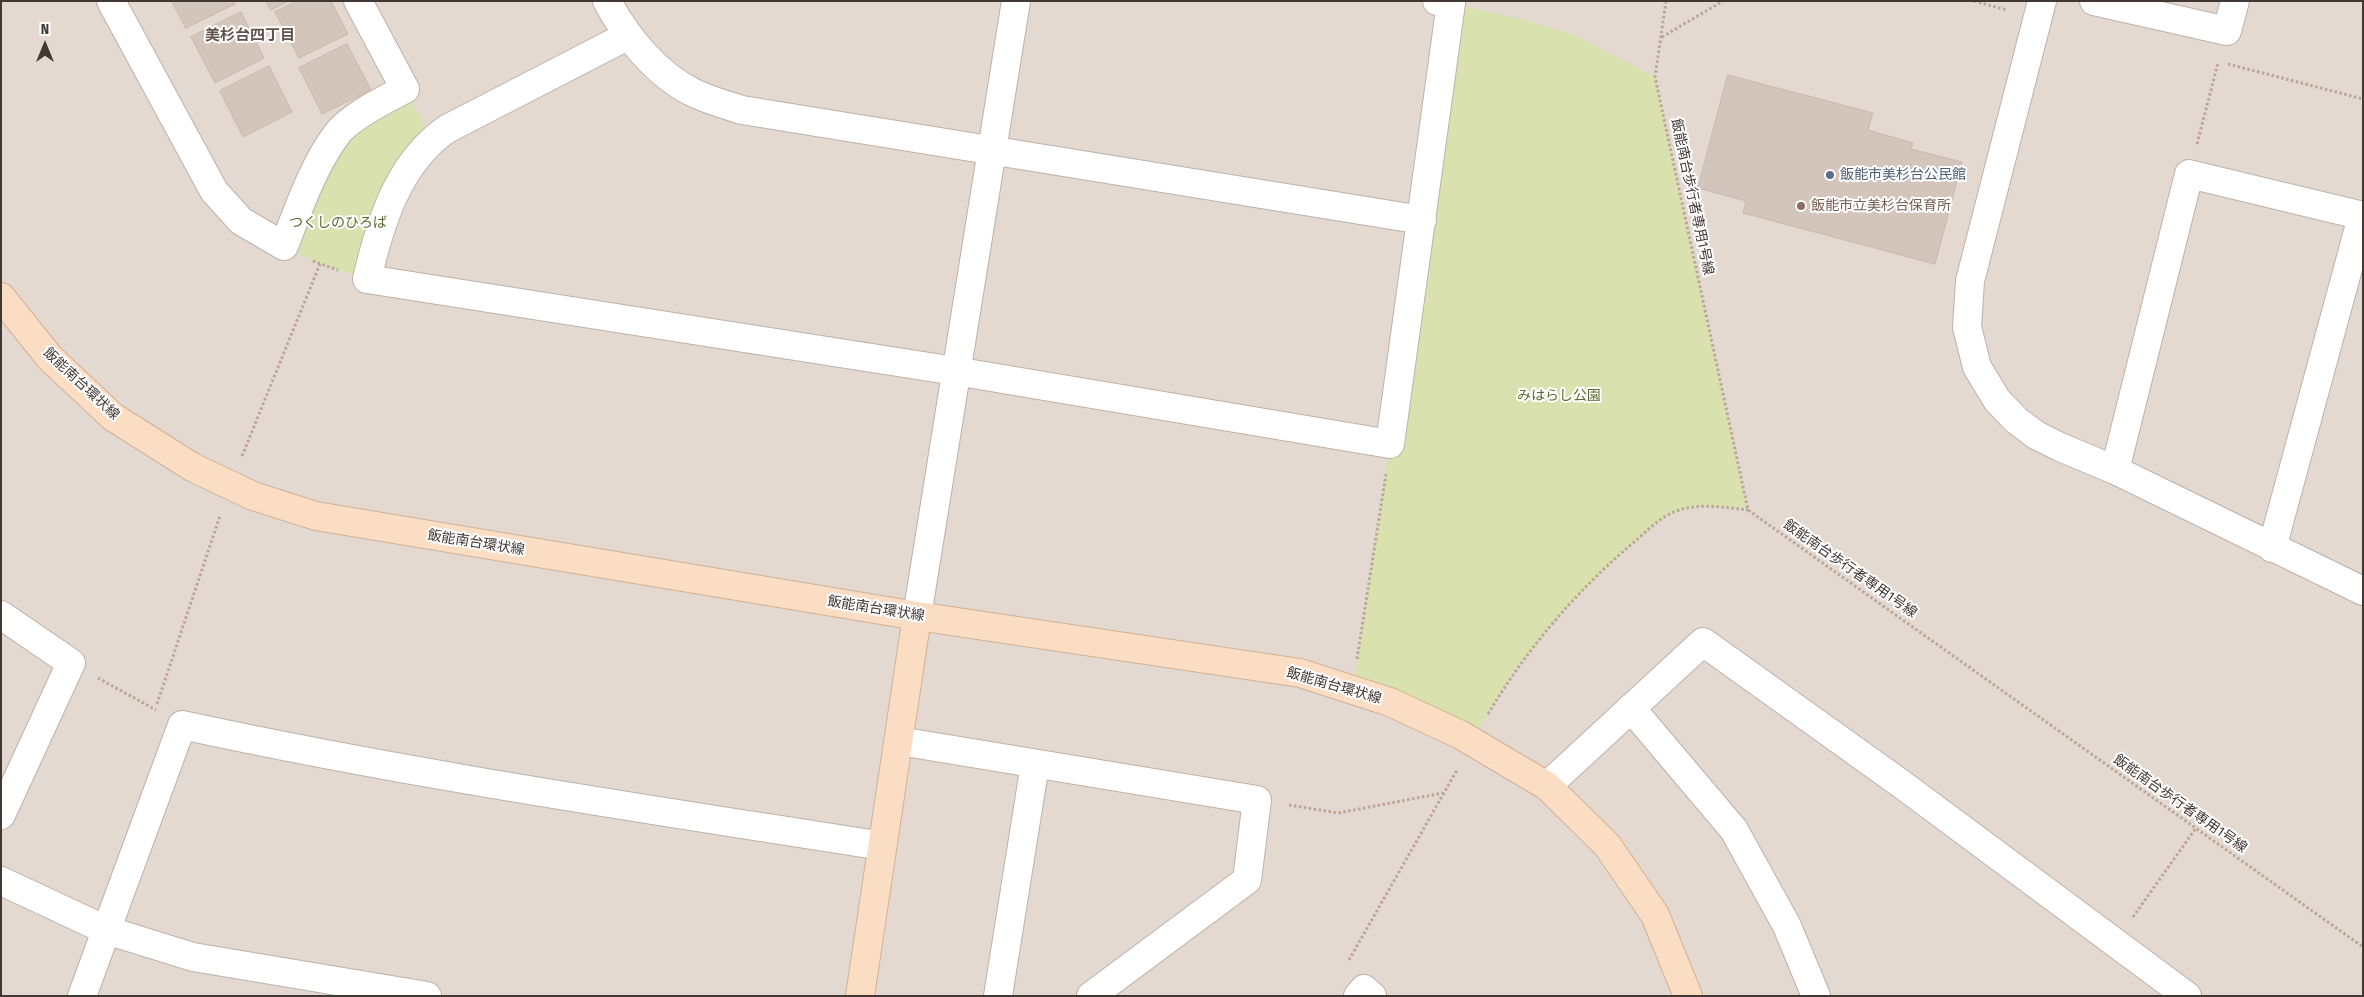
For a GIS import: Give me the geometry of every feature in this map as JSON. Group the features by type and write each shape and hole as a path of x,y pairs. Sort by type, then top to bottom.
{"street":[{"path":"111,1 214,191 241,221 284,246 307,186 337,133 374,105 404,89 358,1"},
{"path":"607,1 627,36 655,65 693,92 742,110 991,152 1422,220"},
{"path":"860,996 955,371 1016,1"},
{"path":"627,36 448,128 432,140 406,173 388,206 367,279 955,371 1390,444 1451,3 1437,1"},
{"path":"2042,1 1970,281 1967,327 1977,367 1997,400 2016,420 2036,435 2116,470 2363,591"},
{"path":"2094,1 2226,31 2236,1"},
{"path":"2116,470 2189,174 2363,216 2272,548"},
{"name":"飯能南台環状線","path":"1,297 50,358 113,417 192,467 253,496 316,516 917,616 1300,673 1390,702 1472,741 1547,786 1607,845 1655,915 1688,996"},
{"path":"1,615 71,663 1,816"},
{"path":"1547,786 1703,642 1900,783 2187,996"},
{"path":"1631,708 1734,830 1787,926 1816,996"},
{"path":"82,996 182,725 289,748 484,782 882,846"},
{"path":"898,740 1257,800 1247,880 1092,996"},
{"path":"998,996 1035,764"},
{"path":"1,880 106,930 193,957 427,996"},
{"path":"1358,996 1364,989 1372,996"}],"path":[{"name":"飯能南台歩行者専用1号線","path":"1666,1 1655,77 1748,510 2363,947"},
{"path":"1661,37 1723,1"},
{"path":"2189,174 2226,31"},
{"path":"2218,62 2363,99"},
{"path":"284,246 320,264 367,279"},
{"path":"155,710 230,485 320,264"},
{"path":"1352,690 1390,444"},
{"path":"1349,961 1512,673 1562,612 1625,550 1666,516 1701,505 1748,510"},
{"path":"71,663 182,725"},
{"path":"1257,800 1338,813 1444,793"},
{"path":"2115,942 2196,828"}],"shaded area":[{"path":"1,1 2363,1 2363,996 1,996"}],"green space":[{"name":"みはらし公園","path":"1451,3 1532,22 1574,35 1655,77 1747,509 1701,505 1666,516 1619,555 1562,612 1512,673 1472,741 1353,690 1390,444"},
{"name":"つくしのひろば","path":"405,89 432,140 367,279 320,264 284,246 337,133"}],"building":[{"path":"172,1 234,1 235,4 186,28"},
{"path":"266,1 289,1 271,10"},
{"path":"297,1 331,1 348,34 299,58 275,12"},
{"path":"241,12 264,58 215,83 191,37"},
{"path":"347,44 371,90 322,114 299,68"},
{"path":"269,66 292,112 243,137 220,91"},
{"name":"飯能市美杉台公民館","path":"1728,75 1873,113 1868,130 1913,143 1911,149 1962,162 1935,264 1743,213 1746,201 1698,188"}],"place":[{"name":"飯能市美杉台公民館","path":"1830,175"},
{"name":"飯能市立美杉台保育所","path":"1801,206"}],"district":[{"name":"美杉台四丁目","path":"250,36"}]}
